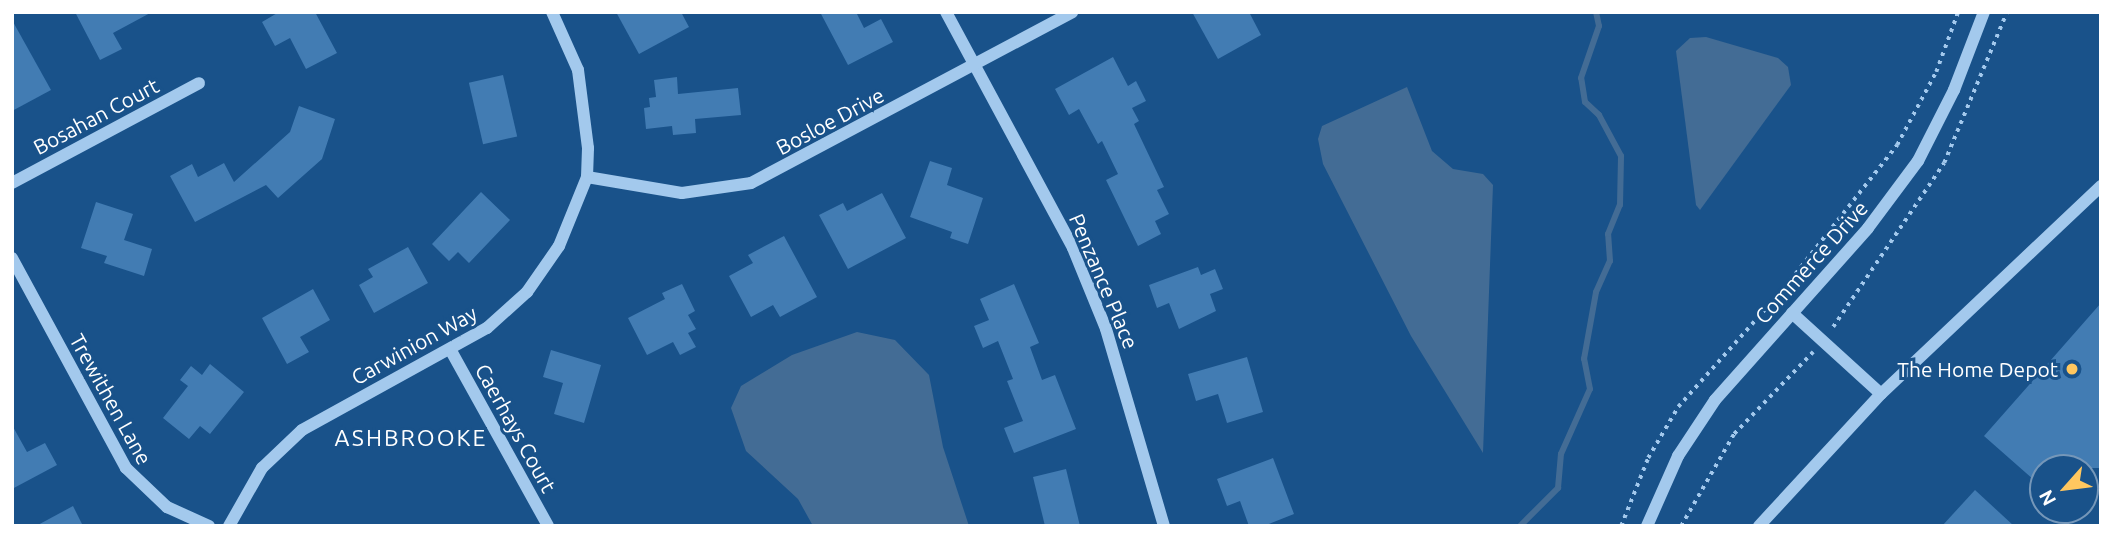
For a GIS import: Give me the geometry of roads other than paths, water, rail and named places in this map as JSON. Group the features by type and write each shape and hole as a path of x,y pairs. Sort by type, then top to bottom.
{"street":[{"name":"Carwinion Way","path":"229,526 262,468 302,430 487,328 527,292 559,246 587,177 584,94 573,54 552,12"},
{"name":"Penzance Place","path":"946,12 1073,248 1107,328 1164,526"},
{"name":"Bosloe Drive","path":"587,177 664,192 735,188 790,165 1072,12"},
{"name":"Commerce Drive","path":"1647,526 1696,428 1792,313 1875,220 1918,161 1954,90 1984,12"},
{"name":"Bosahan Court","path":"12,183 199,83"},
{"path":"1759,526 1881,394 2101,186"},
{"name":"Trewithen Lane","path":"12,258 126,468 167,507 209,526"},
{"path":"1792,313 1881,394"},
{"name":"Caerhays Court","path":"450,349 548,526"}],"water":[{"path":"1706,37 1778,58 1788,67 1791,85 1700,210 1696,205 1676,51 1690,38"},
{"path":"1407,87 1432,151 1453,169 1483,174 1493,185 1483,453 1411,336 1323,164 1318,139 1322,126"},
{"path":"857,332 895,340 929,375 943,447 969,526 813,526 798,499 746,451 731,408 741,386 792,355"}],"waterway":[{"path":"1520,526 1558,488 1561,454 1590,389 1584,359 1596,292 1610,261 1608,234 1620,205 1621,156 1599,115 1585,102 1581,78 1599,26 1596,12"}],"place":[{"name":"The Home Depot","path":"2072,369"}],"district":[{"name":"ASHBROOKE","path":"411,438"}]}
